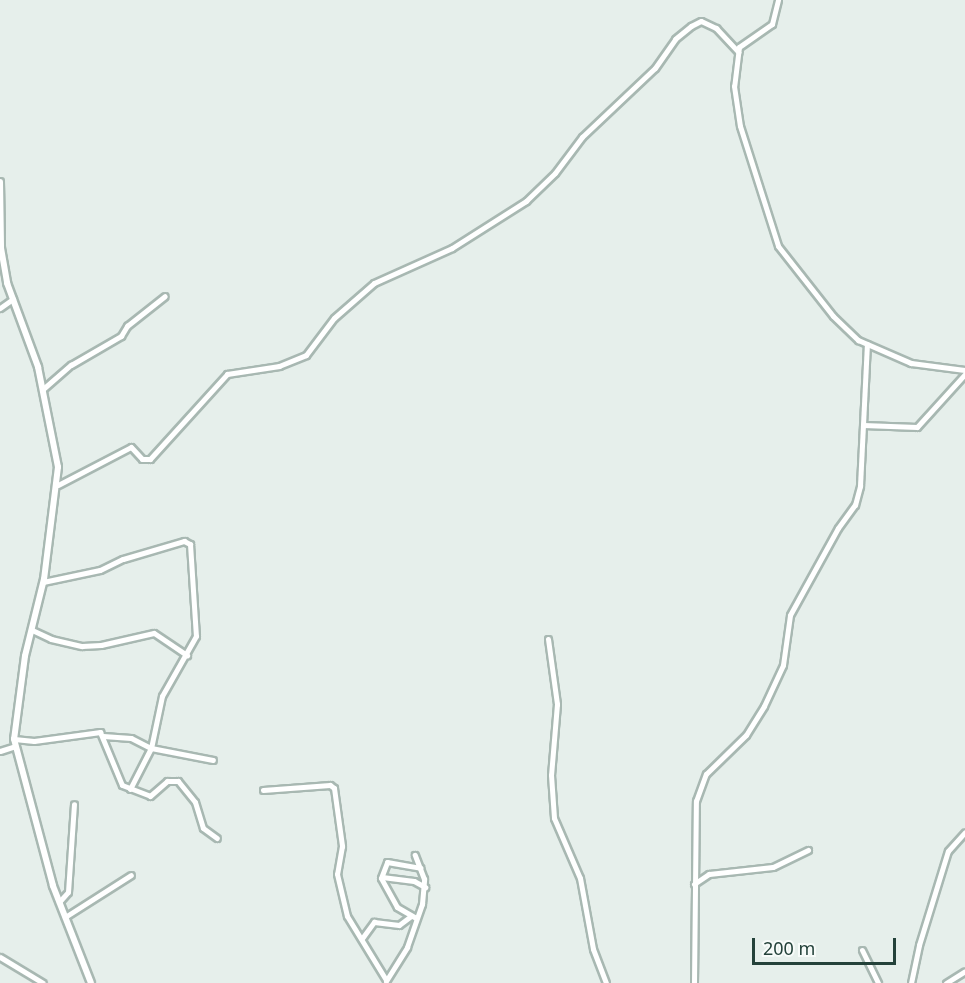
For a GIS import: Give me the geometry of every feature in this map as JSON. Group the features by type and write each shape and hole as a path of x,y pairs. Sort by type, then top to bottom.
{"street":[{"path":"778,0 772,24 747,39 738,52 734,86 740,126 775,239 833,316 867,344 911,363 965,372"},
{"path":"58,485 131,447 142,459 150,459 227,375 279,366 306,355 334,318 374,283 458,245 526,201 555,173 582,137 655,68 675,39 692,26 701,21 716,28 738,52"},
{"path":"0,182 2,248 13,299 43,389 58,485 43,582 25,656 15,743 59,902 92,983"},
{"path":"43,389 71,365 121,336 127,326 165,296"},
{"path":"0,308 13,299"},
{"path":"694,983 696,801 703,779 748,731 779,676 786,653 790,615 856,501 867,344"},
{"path":"863,425 917,427 965,372"},
{"path":"43,582 100,570 123,559 187,541 193,557 196,636 187,656 162,696 151,748 130,789"},
{"path":"33,630 56,641 93,646 154,633 187,656"},
{"path":"548,639 556,704 551,775 554,818 578,871 593,949 606,983"},
{"path":"0,751 15,743 94,731 103,736 131,738 151,748 213,760"},
{"path":"103,736 120,782 130,789 150,796 175,779 195,802 203,828 217,838"},
{"path":"263,790 330,785 334,788 342,846 337,874 348,918 363,937 386,982"},
{"path":"59,902 68,892 74,804"},
{"path":"911,983 919,942 948,851 965,832"},
{"path":"694,884 709,874 773,867 808,850"},
{"path":"386,982 407,947 424,887 415,855"},
{"path":"414,917 394,902 382,877 387,862 420,868"},
{"path":"65,917 131,875"},
{"path":"382,877 414,881 424,887"},
{"path":"363,937 374,922 399,925 414,917"},
{"path":"862,950 878,983"},
{"path":"0,957 43,983"},
{"path":"946,983 965,971"}]}
